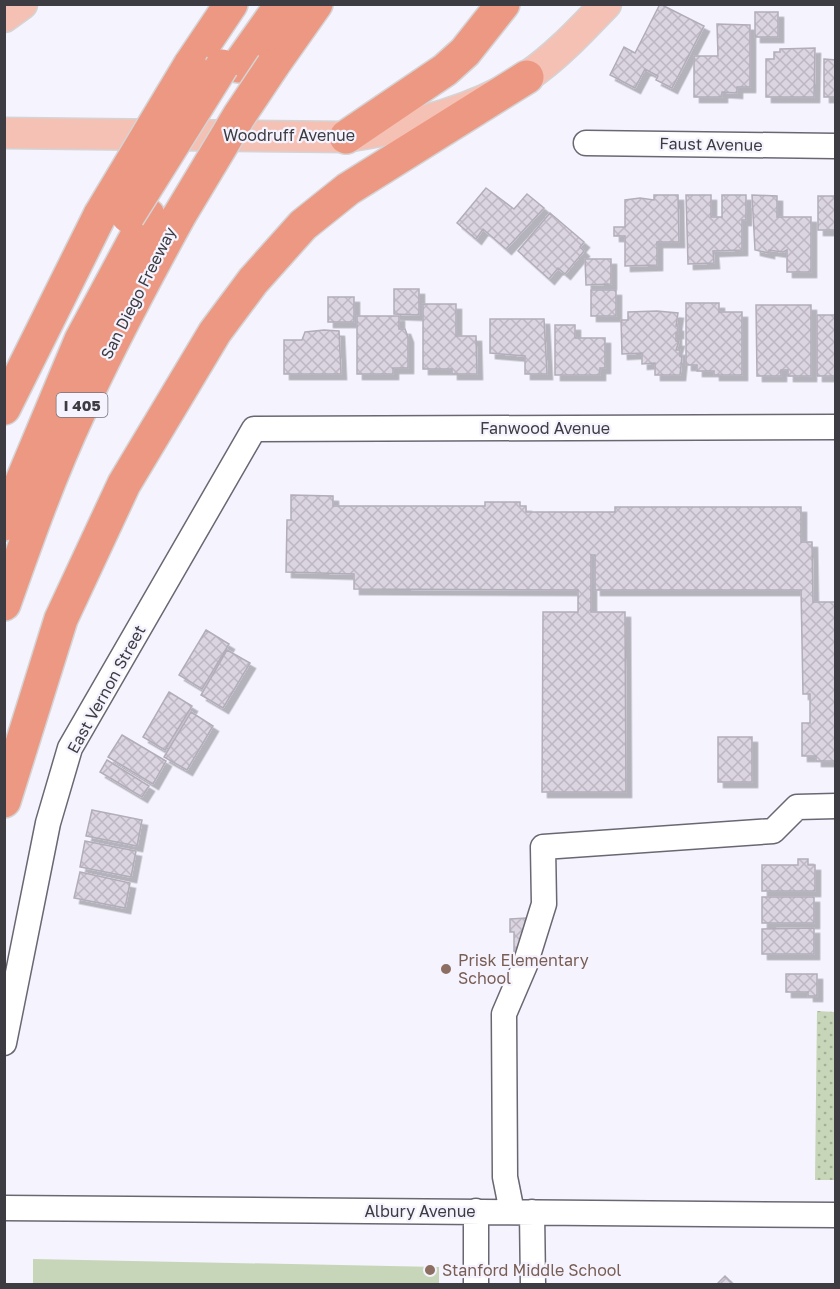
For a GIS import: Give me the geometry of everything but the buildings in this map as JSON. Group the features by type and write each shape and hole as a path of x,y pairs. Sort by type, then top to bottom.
{"highway":[{"name":"San Diego Freeway","path":"4,604 35,517 78,413 124,317 139,215 190,65 231,4"},
{"path":"4,480 14,453 139,215 265,4"},
{"path":"230,66 282,4"},
{"name":"San Diego Freeway","path":"4,408 139,215 239,116 316,4"},
{"path":"346,137 445,70 465,52 503,4"},
{"path":"4,801 60,619 124,484 215,332 280,249 321,209 348,189 527,77"},
{"path":"4,524 81,340 139,215"}],"main road":[{"path":"4,16 22,4"},
{"name":"Woodruff Avenue","path":"4,134 346,137 399,129 465,108 527,77 569,43 606,4"}],"street":[{"name":"Faust Avenue","path":"586,143 836,146"},
{"name":"Fanwood Avenue","path":"254,429 836,427"},
{"name":"East Vernon Street","path":"4,1043 48,823 70,748 254,429"},
{"path":"533,1284 522,1212 505,1177 504,1014 525,965 544,904 543,846 773,831 797,807 836,806"},
{"name":"Albury Avenue","path":"4,1208 836,1215"},
{"path":"476,1211 476,1284"}],"green space":[{"path":"817,1011 835,1012 835,1180 815,1180"},
{"path":"33,1259 439,1267 439,1284 33,1284"}],"place":[{"name":"Prisk Elementary School","path":"446,969"},
{"name":"Stanford Middle School","path":"430,1270"}]}
